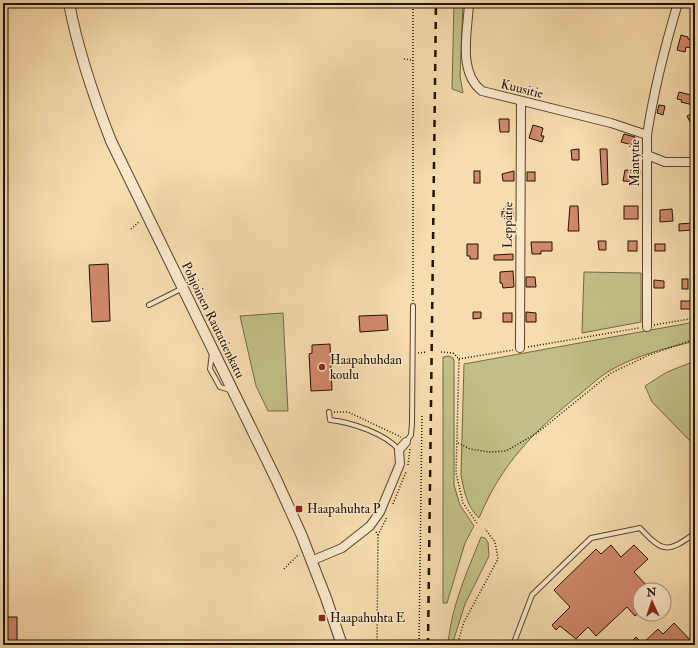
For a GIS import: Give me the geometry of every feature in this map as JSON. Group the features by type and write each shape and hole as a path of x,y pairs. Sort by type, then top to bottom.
{"street":[{"name":"Pohjoinen Rautatienkatu","path":"69,3 80,52 91,90 111,140 146,216 234,391 306,546 342,645"},
{"name":"Kuusitie","path":"469,3 467,58 472,80 482,91 520,102 591,118 647,135"},
{"name":"Mäntytie","path":"647,327 647,135 652,104 671,22 678,3"},
{"name":"Leppätie","path":"520,102 520,348"},
{"path":"647,155 665,162 695,162"},
{"path":"311,561 342,548 370,526 380,512 400,464 399,450 406,442"}],"lane":[{"path":"148,305 183,288"},
{"path":"406,442 411,435 412,423 413,306"},
{"path":"329,412 330,420 346,422 392,441 399,450"},
{"path":"513,645 532,595 591,538 640,528 655,544 668,548 680,545 695,533"}],"path":[{"path":"413,3 413,306"},
{"path":"404,59 413,60"},
{"path":"131,229 146,216"},
{"path":"460,359 695,318"},
{"path":"458,443 470,449 483,451 506,451 537,433 611,373 649,355 695,339"},
{"path":"412,353 427,352"},
{"path":"441,352 453,353 460,359"},
{"path":"460,359 457,403 458,443 456,473 461,496 468,511 477,523"},
{"path":"329,412 348,412 376,424 401,437 406,442"},
{"path":"419,645 422,414"},
{"path":"370,526 378,535 377,645"},
{"path":"457,645 464,622 498,559 495,542 485,529"},
{"path":"284,569 306,546"}],"shaded area":[{"path":"454,3 463,3 460,76 463,93 452,89"},
{"path":"584,272 641,273 641,322 582,333"},
{"path":"283,313 288,411 268,411 256,386 240,316"},
{"path":"695,322 695,341 652,352 611,370 548,421 509,464 488,498 479,518 475,514 469,504 463,487 461,475 464,364"},
{"path":"449,356 453,358 454,361 454,485 460,505 474,526 465,543 447,603 443,603 443,357"},
{"path":"695,361 695,446 652,402 645,386 667,372"},
{"path":"481,537 485,538 488,542 489,556 465,604 452,645 448,645 452,617 456,603"}],"building":[{"path":"681,35 695,41 695,49 686,47 685,52 677,50"},
{"path":"679,92 695,96 693,105 681,102 682,100 677,99"},
{"path":"659,105 665,106 663,115 657,113"},
{"path":"693,113 695,117 695,132 687,116"},
{"path":"499,119 509,119 509,132 500,132"},
{"path":"533,125 543,128 541,136 544,136 542,142 529,138"},
{"path":"624,134 635,137 632,145 621,142"},
{"path":"579,149 579,160 572,160 571,150"},
{"path":"600,149 607,149 608,184 602,185"},
{"path":"625,170 640,171 639,182 623,181"},
{"path":"474,171 480,171 480,183 474,183"},
{"path":"514,171 514,181 503,181 502,174"},
{"path":"527,172 535,172 535,181 527,181"},
{"path":"570,206 578,206 579,231 568,231"},
{"path":"624,206 638,206 638,219 624,219"},
{"path":"505,207 513,207 513,217 502,217 502,211 505,211"},
{"path":"672,209 673,221 660,222 660,210"},
{"path":"692,223 692,230 679,231 679,224"},
{"path":"598,241 606,241 606,250 599,250"},
{"path":"628,241 637,241 637,251 628,251"},
{"path":"531,242 552,242 552,251 541,251 541,254 532,254"},
{"path":"467,244 478,244 478,259 470,259 470,256 467,256"},
{"path":"655,244 665,244 665,251 655,251"},
{"path":"513,254 513,260 494,260 494,255"},
{"path":"108,264 110,321 92,322 89,265"},
{"path":"513,271 514,287 503,288 502,283 500,283 500,272"},
{"path":"526,277 535,277 536,287 526,287"},
{"path":"682,279 688,279 688,289 682,289"},
{"path":"654,280 664,281 664,288 654,288"},
{"path":"681,301 692,301 692,309 681,309"},
{"path":"473,312 481,312 481,318 473,319"},
{"path":"526,312 536,313 536,322 526,322"},
{"path":"503,313 512,313 512,322 503,322"},
{"path":"387,315 388,330 360,332 359,316"},
{"path":"330,344 332,390 311,391 309,354 312,353 312,345"},
{"path":"611,545 621,557 634,545 648,559 634,572 643,582 632,582 632,613 627,607 596,636 588,627 576,639 560,626 556,630 552,625 570,607 554,590 596,549 601,554"},
{"path":"3,617 17,617 17,645 3,645"},
{"path":"674,623 695,645 676,645 671,640 666,645 628,645 636,637 642,644 658,629 663,634"}],"railway":[{"path":"428,645 436,3"}],"place":[{"name":"Haapahuhdan koulu","path":"322,367"},
{"name":"Haapahuhta P","path":"299,509"},
{"name":"Haapahuhta E","path":"322,618"}]}
